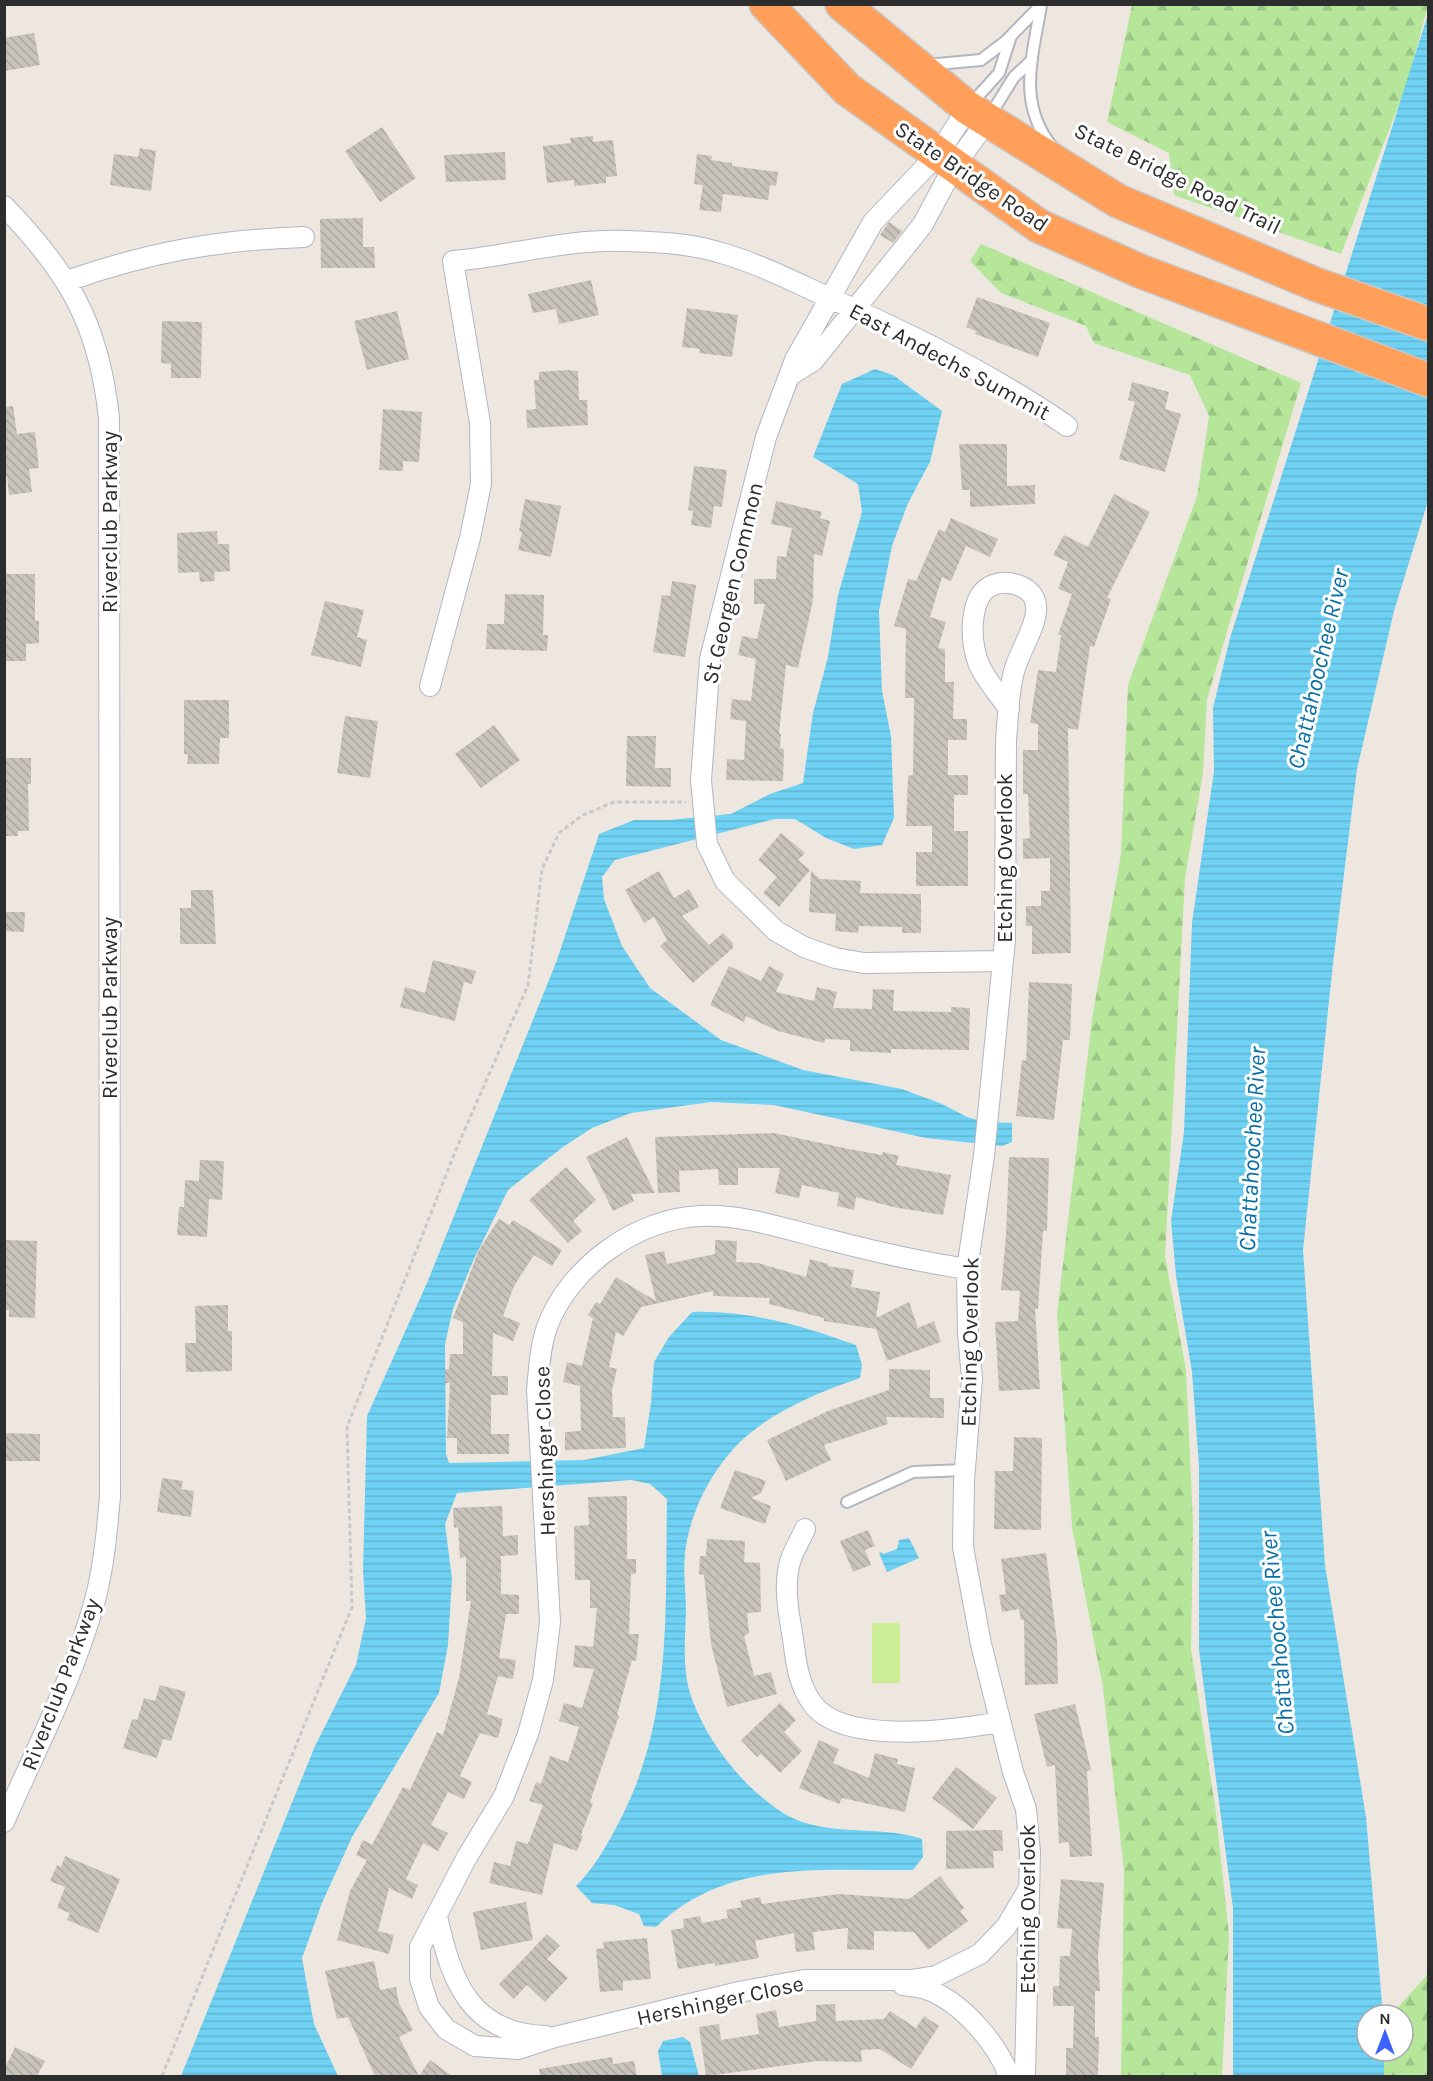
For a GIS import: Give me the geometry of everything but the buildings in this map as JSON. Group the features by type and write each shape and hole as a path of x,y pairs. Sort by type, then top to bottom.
{"highway":[{"name":"State Bridge Road","path":"766,4 847,89 1039,226 1140,271 1428,380"},
{"path":"842,4 978,114 1118,201 1315,284 1428,324"}],"street":[{"name":"St Georgen Common","path":"978,114 946,160 873,222 795,360 766,437 710,659 701,780 707,844 725,881 776,931 804,947 835,958 864,963 1003,961"},
{"name":"St Georgen Common","path":"789,376 813,362 923,224 946,160"},
{"name":"Riverclub Parkway","path":"4,206 39,241 67,281 84,312 96,345 105,384 109,418 110,1496 105,1552 95,1599 80,1647 4,1822"},
{"path":"67,281 123,262 182,248 243,239 304,237"},
{"name":"East Andechs Summit","path":"430,686 470,538 481,484 480,423 453,261 501,256 566,243 622,240 669,243 717,251 753,263 854,308 1033,403 1066,426"},
{"name":"Etching Overlook","path":"1009,709 977,660 970,621 980,598 992,585 1009,582 1023,587 1032,594 1036,607 1013,675 1009,709 1005,786 1003,961 990,1108 967,1269 968,1333 972,1379 965,1470 963,1547 981,1644 1000,1722 1026,1809 1029,1888 1025,2076"},
{"name":"Hershinger Close","path":"967,1269 905,1260 754,1221 700,1216 655,1225 618,1244 585,1268 548,1327 539,1359 537,1390 543,1455 550,1622 543,1680 528,1734 504,1796 468,1857 420,1947 420,1979 429,2007 446,2029 475,2046 518,2049 555,2037 740,1992 804,1980 911,1980 936,1976 980,1953 1006,1927 1029,1888"},
{"path":"806,1529 790,1562 787,1588 799,1680 813,1705 838,1723 872,1730 954,1730 1000,1722"},
{"name":"Hershinger Close","path":"437,1916 448,1965 468,2001 504,2029 525,2036 555,2037"},
{"path":"877,1980 928,1990 952,2005 989,2039 1004,2061 1009,2076"}],"lane":[{"path":"916,66 981,60 1011,36 1041,5 1028,86 1031,110 1050,144 1074,174"},
{"path":"978,114 999,73 1011,36"},
{"path":"978,114 1032,60"},
{"path":"847,1502 913,1472 965,1470"}],"path":[{"path":"162,2076 352,1607 347,1427 455,1152 528,985 542,869 559,833 584,815 614,802 702,801"}],"green space":[{"path":"1132,5 1428,5 1408,81 1341,254 1174,195 1169,153 1107,122"},
{"path":"981,244 1301,383 1207,699 1203,773 1185,878 1165,1256 1186,1370 1193,1523 1191,1649 1216,1813 1229,1936 1222,2076 1121,2076 1124,1870 1103,1688 1072,1527 1057,1314 1092,1019 1121,854 1128,685 1197,496 1209,416 1190,375 1094,343 1086,326 1001,293 970,261"},
{"path":"872,1623 900,1623 900,1683 872,1683"},
{"path":"1428,1974 1428,2076 1384,2076 1384,2063 1415,2063 1415,2003 1402,2003"}],"water":[{"name":"Chattahoochee River","path":"1428,14 1428,501 1394,611 1357,769 1333,963 1303,1250 1325,1565 1366,1817 1382,2003 1355,2003 1355,2063 1384,2063 1384,2076 1233,2076 1233,1908 1199,1650 1199,1466 1192,1372 1176,1276 1171,1221 1184,1132 1192,923 1214,771 1213,708 1230,638"},
{"path":"875,369 893,375 942,411 930,462 908,503 892,546 879,611 882,691 891,736 894,818 882,845 854,849 826,838 795,819 775,819 615,860 602,877 604,899 622,946 650,988 721,1040 803,1070 902,1089 942,1104 967,1117 985,1122 1012,1123 1012,1142 1002,1146 926,1138 774,1105 711,1102 631,1113 592,1128 563,1147 508,1190 474,1259 453,1309 445,1344 446,1454 449,1463 584,1460 644,1448 654,1362 669,1337 692,1312 735,1314 776,1321 856,1345 862,1365 860,1378 811,1397 764,1423 727,1456 702,1495 691,1524 685,1554 687,1678 692,1699 716,1746 738,1774 777,1809 794,1819 811,1825 904,1834 922,1839 923,1857 913,1870 810,1870 745,1879 713,1889 684,1905 656,1927 644,1926 639,1914 614,1905 592,1903 576,1886 604,1850 635,1787 648,1747 657,1707 665,1625 667,1499 650,1484 631,1480 457,1493 445,1524 452,1579 448,1645 439,1693 352,1837 322,1903 302,1958 314,2024 338,2076 181,2076 315,1746 356,1665 366,1618 363,1571 367,1416 427,1283 557,960 599,834 634,820 669,820 731,814 770,794 803,783 813,713 828,657 838,595 862,512 858,484 813,457 842,384"},
{"path":"909,1538 919,1558 887,1572 879,1553 883,1554 897,1549 899,1540"},
{"path":"683,2037 690,2042 699,2076 662,2076 658,2051 663,2041"}]}
